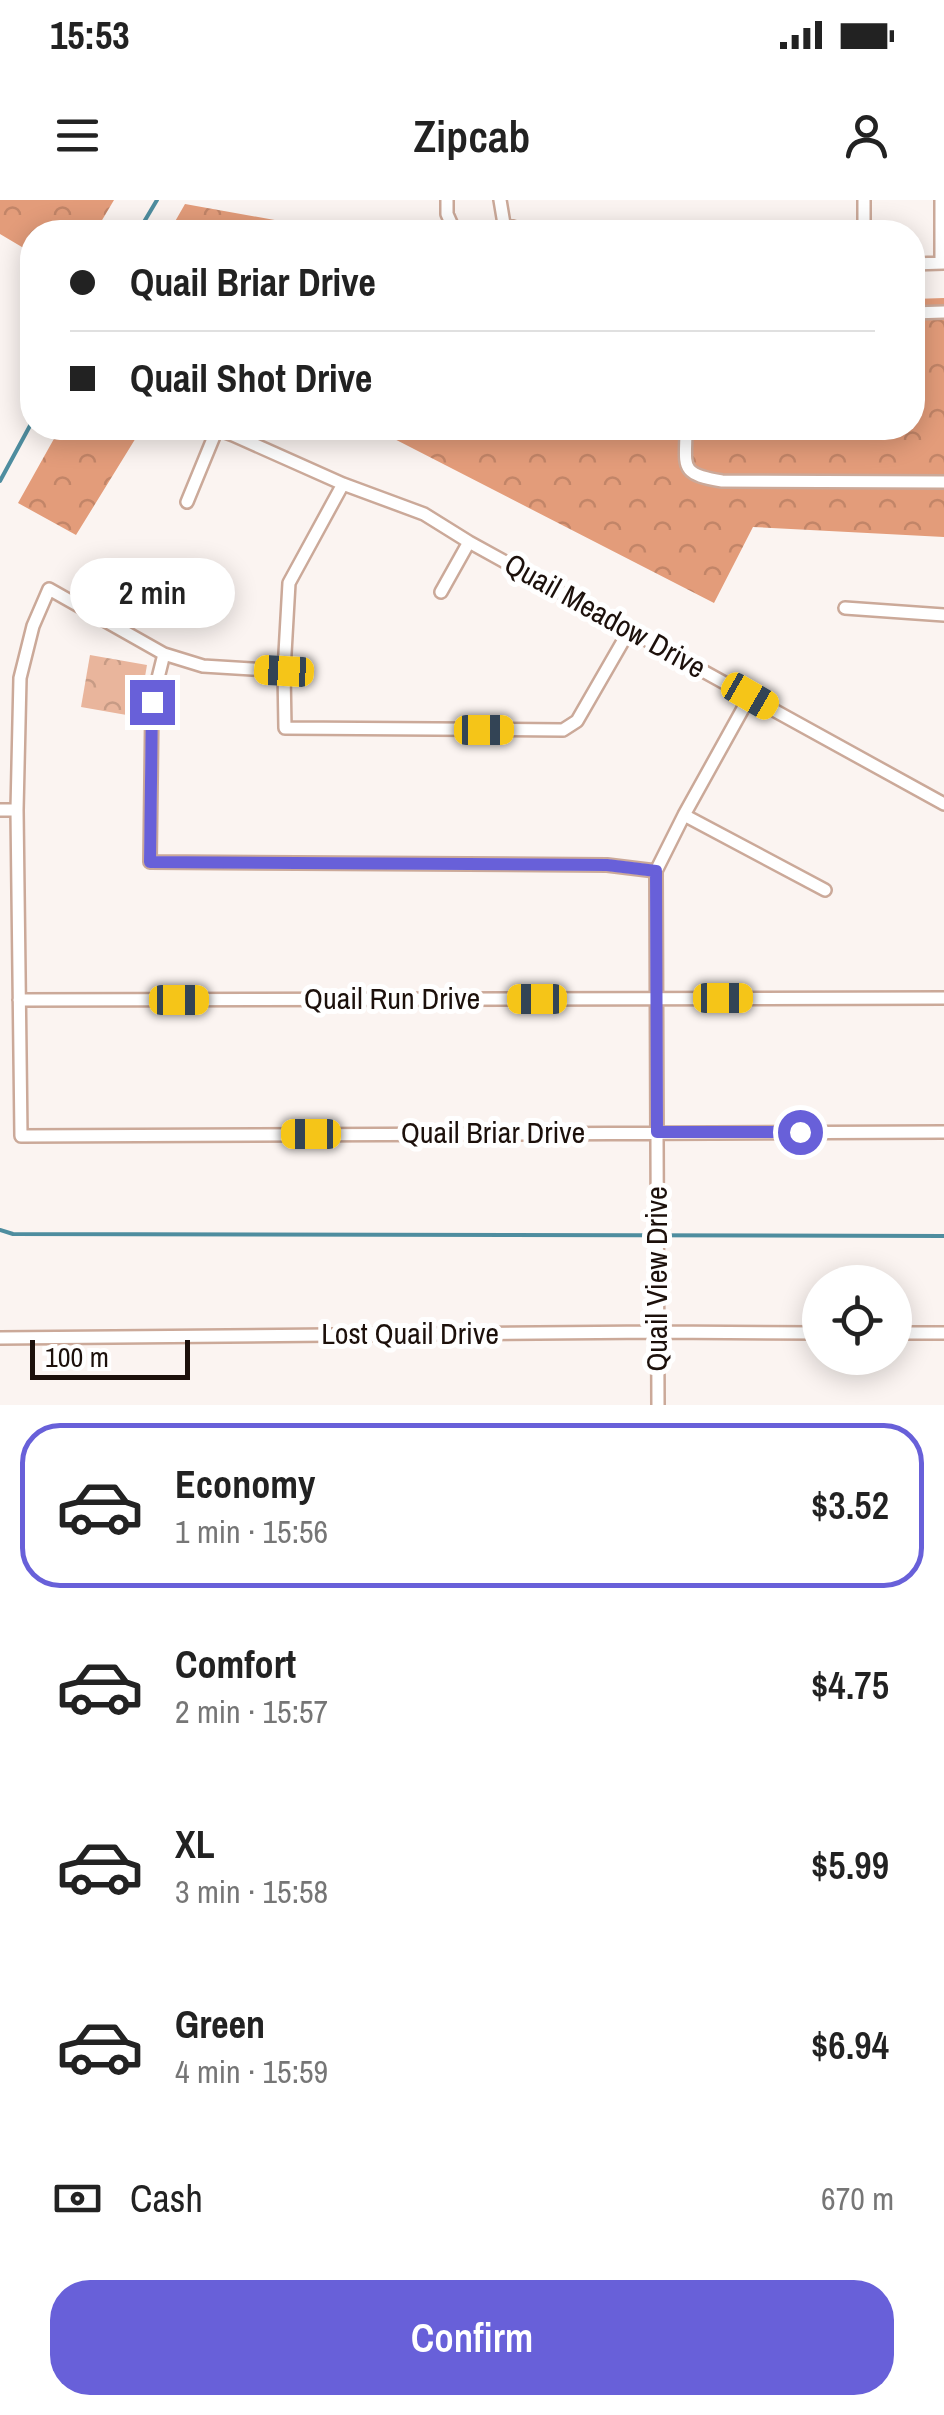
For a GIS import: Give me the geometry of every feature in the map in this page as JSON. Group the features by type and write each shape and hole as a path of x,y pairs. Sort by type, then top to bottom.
{"street":[{"path":"941,200 942,263"},
{"name":"Quail Meadow Drive","path":"187,502 212,440"},
{"name":"Quail Meadow Drive","path":"244,440 424,514 944,804"},
{"path":"686,440 686,464 697,477 722,481 944,482"},
{"path":"343,484 289,583 285,728 563,730 577,721 630,629"},
{"path":"441,592 469,542"},
{"path":"19,1000 20,678 33,626 50,590 164,654 203,666 284,671"},
{"path":"845,608 944,615"},
{"path":"164,654 152,702 150,862 607,865 656,871"},
{"name":"Quail View Drive","path":"658,1405 656,871 750,696"},
{"path":"0,810 17,810"},
{"path":"684,814 825,890"},
{"name":"Quail Run Drive","path":"19,1000 944,998"},
{"name":"Quail Briar Drive","path":"19,1000 21,1136 944,1132"},
{"name":"Lost Quail Drive","path":"0,1338 802,1333"},
{"path":"912,1333 944,1333"}],"green space":[{"path":"0,200 114,200 102,220 20,220 20,246 0,234"},
{"path":"185,204 274,220 176,220"},
{"path":"944,298 944,537 753,527 714,603 396,440 925,440 925,299"},
{"path":"53,440 135,440 76,535 18,503"},
{"path":"90,655 147,665 138,717 81,707"}],"waterway":[{"path":"145,220 157,200"},
{"path":"0,481 22,440"},
{"path":"0,1230 13,1234 944,1236"}],"route":[{"path":"152,702 150,862 607,865 656,871 657,1132 800,1132"}]}
